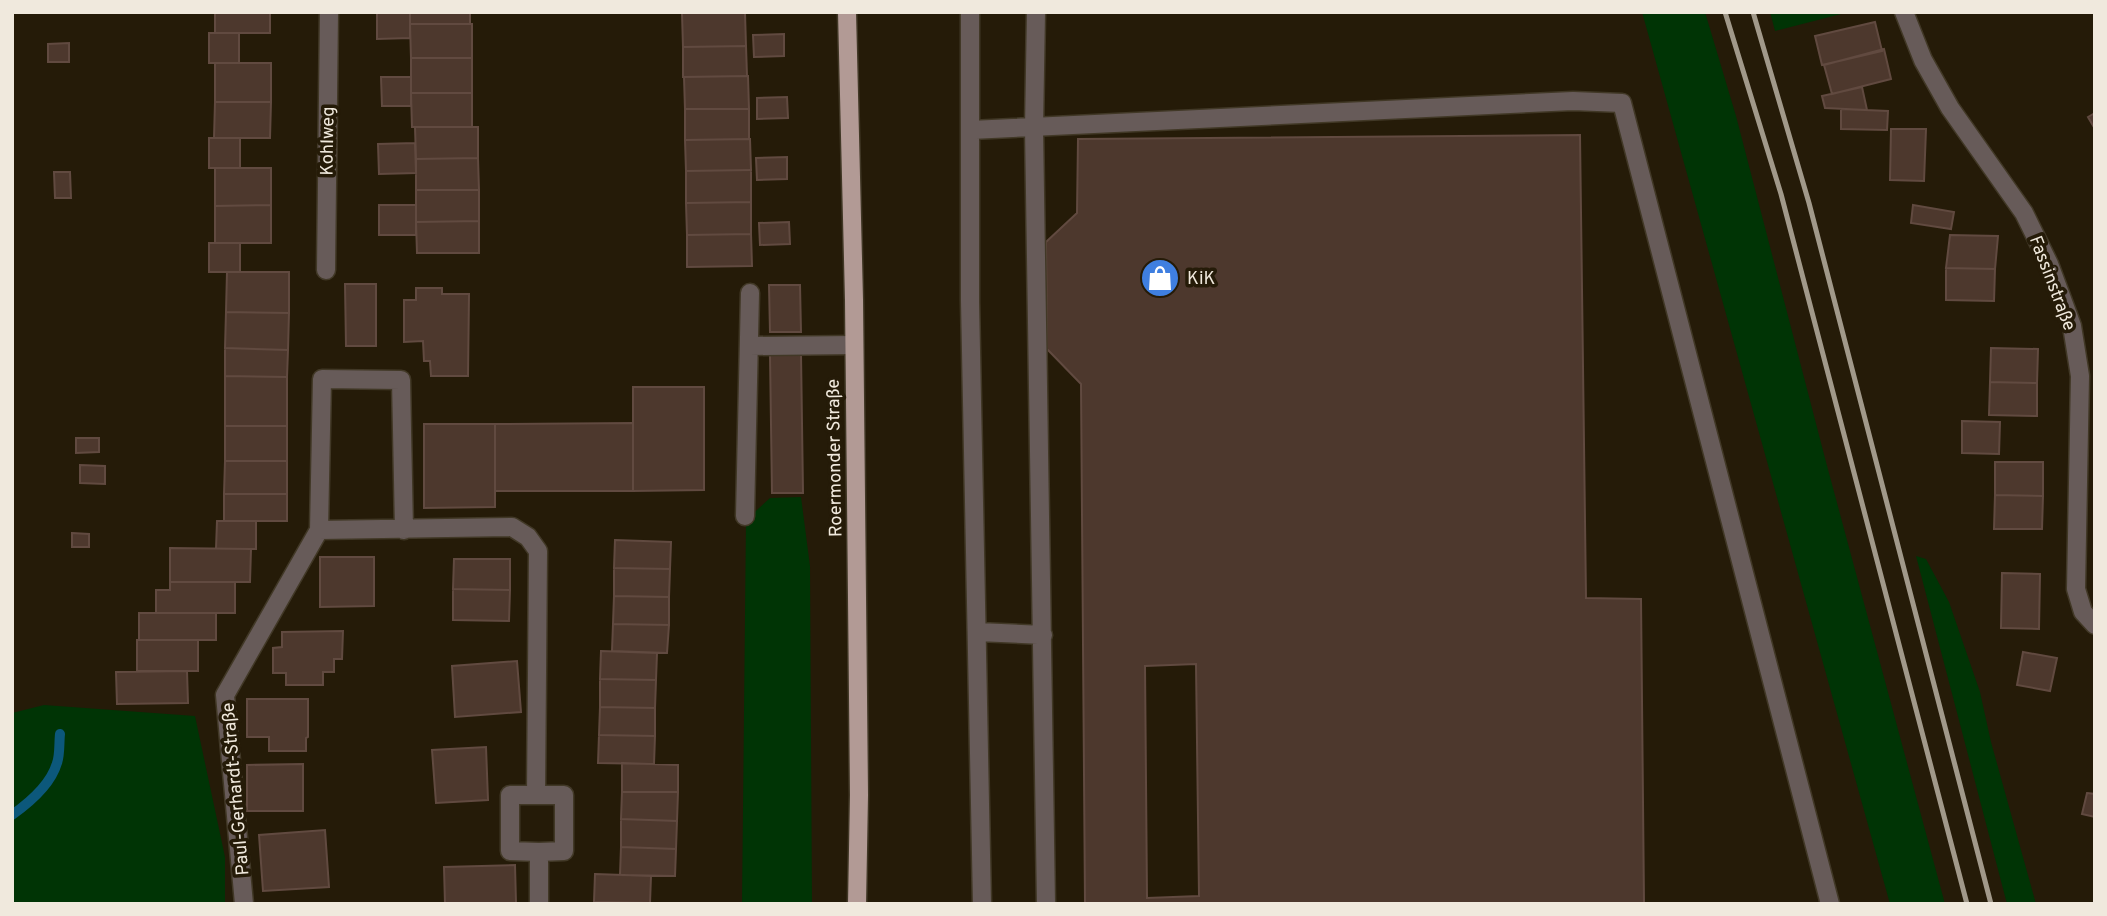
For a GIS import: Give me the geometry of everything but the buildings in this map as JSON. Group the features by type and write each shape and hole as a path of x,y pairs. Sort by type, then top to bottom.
{"main road":[{"name":"Roermonder Straße","path":"847,12 859,795 857,904"}],"street":[{"name":"Kohlweg","path":"326,270 329,12"},
{"path":"970,12 970,301 982,904"},
{"path":"1036,12 1034,128 1046,904"},
{"name":"Fassinstraße","path":"1904,12 1923,60 1950,108 2024,213 2049,264 2072,326 2080,376 2076,589 2083,612 2095,625"},
{"path":"971,130 1573,101 1622,103 1830,904"},
{"path":"745,516 750,293"},
{"path":"750,346 853,345"},
{"name":"Paul-Gerhardt-Straße","path":"244,904 225,695 319,530 322,379 401,380 404,530"},
{"path":"319,530 512,527 528,537 538,551 536,795"},
{"path":"978,632 1043,635"},
{"path":"510,795 564,795 564,851 539,852 510,852 510,795"},
{"path":"539,852 539,904"}],"green space":[{"path":"1642,12 1705,12 1736,116 1945,904 1890,904"},
{"path":"1770,12 1849,12 1775,31"},
{"path":"801,497 810,566 812,904 742,904 746,520 770,498"},
{"path":"1916,556 1926,559 1949,602 1980,692 1991,742 2036,904 2007,904"},
{"path":"44,705 195,716 225,857 225,904 12,904 12,713"}],"waterway":[{"path":"12,815 32,799 50,778 58,760 60,734"}],"railway":[{"path":"1725,12 1781,194 1967,904"},
{"path":"1753,12 1809,203 1991,904"}],"place":[{"name":"KiK","path":"1160,278"}]}
